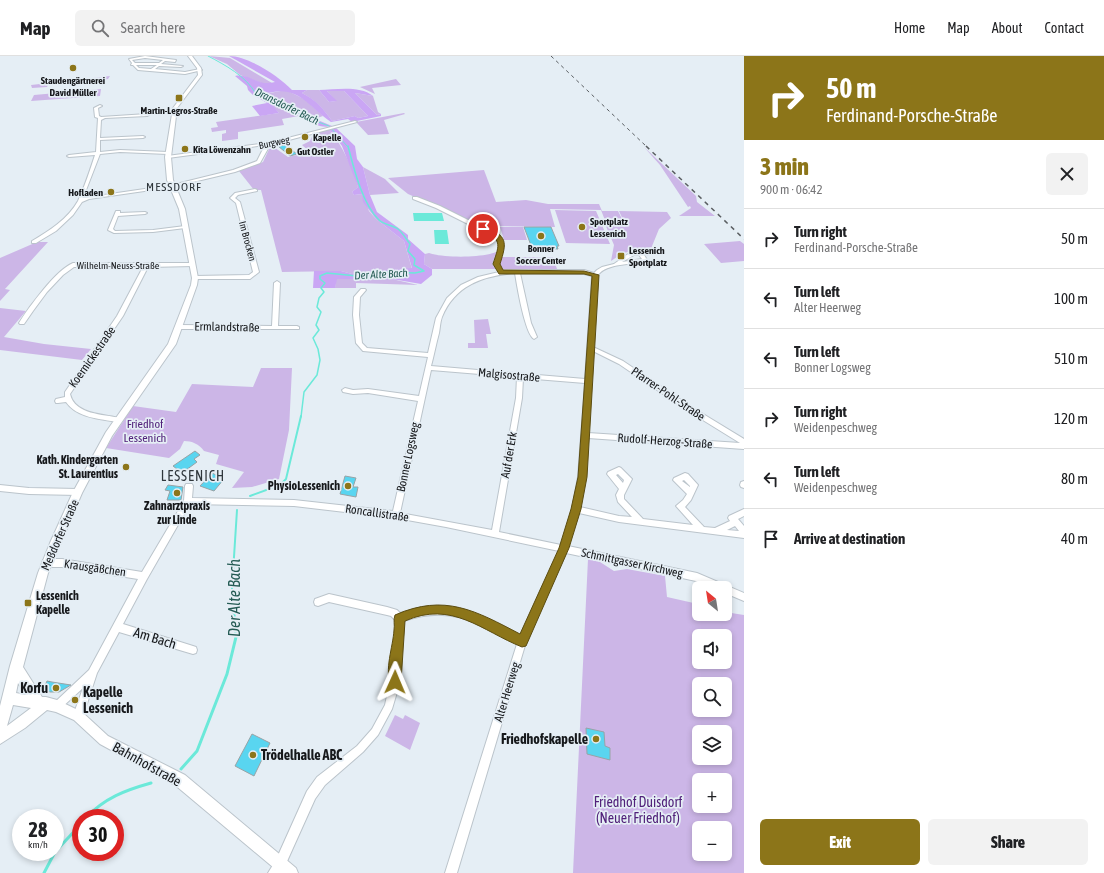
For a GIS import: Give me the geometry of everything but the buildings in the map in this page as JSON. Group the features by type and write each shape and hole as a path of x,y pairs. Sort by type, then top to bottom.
{"street":[{"path":"190,56 200,70 199,78 175,108 168,155 172,186 182,209 195,278"},
{"path":"175,61 145,57 130,59 132,64 137,69 185,73 200,70"},
{"path":"152,70 167,59"},
{"path":"132,64 181,66"},
{"path":"100,106 96,108 97,117 101,118 147,115"},
{"path":"34,242 54,230 71,214 80,201 98,153 98,121 101,118"},
{"name":"Burgweg","path":"69,156 132,151 168,155 268,144 334,126 355,122"},
{"path":"98,139 144,137"},
{"path":"80,201 98,196 172,186 234,171 256,163 261,159 268,144"},
{"name":"Im Brocken","path":"195,278 250,276 256,272 238,202 232,198 238,194 254,190"},
{"path":"415,198 438,207 498,236 502,246 496,264 501,272"},
{"path":"145,213 117,214 110,230 114,232 153,232 185,227"},
{"path":"595,275 601,269 645,260 641,254 633,253 615,265"},
{"name":"Koernickestraße","path":"118,420 77,410 70,406 67,399 67,394 103,343 123,311 146,265"},
{"name":"Wilhelm-Neuss-Straße","path":"22,323 34,306 69,266 192,265"},
{"name":"Bonner Logsweg","path":"396,515 441,310 451,295 474,280 501,272 584,272 595,275"},
{"path":"517,272 528,323 534,337"},
{"name":"Alter Heerweg","path":"451,873 522,642 564,548 576,509 582,477 586,435 595,275"},
{"name":"Meßdorfer Straße","path":"0,728 4,697 16,666 46,563 78,492 118,420 172,344 195,278"},
{"name":"Ermlandstraße","path":"275,328 277,283"},
{"path":"363,290 358,297 356,315 359,343 365,350 430,355"},
{"name":"Ermlandstraße","path":"179,327 297,328"},
{"name":"Pfarrer-Pohl-Straße","path":"590,348 604,353 624,364 694,412 744,442"},
{"name":"Malgisostraße","path":"428,368 589,382"},
{"name":"Auf der Erk","path":"495,534 519,398 520,376"},
{"path":"345,390 353,392 368,391 421,399"},
{"path":"58,402 67,399"},
{"name":"Rudolf-Herzog-Straße","path":"586,435 744,446"},
{"path":"78,716 93,671 144,576 188,501 189,486"},
{"path":"0,488 29,491 78,492"},
{"path":"624,488 620,495 621,500 641,522"},
{"path":"691,493 688,502 680,506 702,530"},
{"name":"Roncallistraße","path":"188,501 294,503 396,515 564,548"},
{"path":"576,509 641,522 744,535"},
{"path":"744,512 732,518 744,532"},
{"path":"715,531 736,522"},
{"name":"Schmittgasser Kirchweg","path":"564,548 614,561 697,578 744,597"},
{"name":"Krausgäßchen","path":"46,563 62,563 144,576"},
{"path":"277,868 311,795 321,781 360,749 374,732 389,706 395,682 396,658 400,629 399,618 394,613 387,610 329,598 318,602"},
{"path":"399,618 422,610 450,610 489,624 522,642"},
{"name":"Am Bach","path":"117,627 193,650"},
{"path":"16,666 26,685 47,703"},
{"path":"0,738 93,671"},
{"name":"Bahnhofstraße","path":"4,697 47,703 78,716 104,740 180,780 277,868 291,873"}],"green space":[{"path":"209,56 230,58 272,83 261,83 240,75 227,64"},
{"path":"110,76 108,79 48,85 47,87 32,88 31,85"},
{"path":"396,79 401,85 372,88 375,94 360,87"},
{"path":"101,89 100,96 31,101 34,95"},
{"path":"286,90 306,100 323,116 314,119 283,101 278,102 264,94"},
{"path":"307,90 319,90 329,102 336,101 327,91 344,91 368,116 358,118 355,116 332,121 311,98 302,93"},
{"path":"355,93 373,96 378,112 381,114 377,115"},
{"path":"282,105 299,116 282,119 284,125 238,132 238,139 222,141 222,134 226,133 226,130 212,132 211,128 218,127 216,122 279,113 272,106"},
{"path":"405,114 384,120 389,134 368,135 356,122"},
{"path":"329,129 343,150 353,172 358,187 352,192 354,195 362,194 369,211 376,219 404,241 412,269 352,274 341,271 282,272 261,190 254,190 239,171 263,162 271,145 288,157 310,152 302,145 310,141 313,134"},
{"path":"644,147 696,196 697,202 715,216 679,216 691,208 690,206 688,207 660,165"},
{"path":"363,167 385,179 399,193 370,195"},
{"path":"484,170 496,202 526,200 548,204 599,204 602,211 618,211 624,223 606,223 601,210 550,209 555,227 484,226 481,219 468,220 408,194 388,178"},
{"name":"Sportplatz Lessenich","path":"555,210 596,211 610,244 566,243"},
{"path":"619,211 667,212 671,218 659,229 648,256 643,253 633,251 624,253 611,261 614,245 605,224 625,224"},
{"path":"500,227 523,227 527,240 504,240"},
{"path":"740,241 744,244 744,261 721,263 704,244"},
{"path":"37,242 48,242 5,289 10,290 0,301 0,258"},
{"path":"496,252 501,257 553,257 557,269 432,269 424,264 425,254 429,253 443,256 462,257"},
{"path":"336,279 392,279 418,285 356,283 356,288 335,288"},
{"path":"0,308 26,311 4,337 44,344 91,349 82,360 0,350"},
{"path":"488,319 491,334 486,334 488,348 468,348 468,343 475,343 474,320"},
{"name":"Friedhof Lessenich","path":"261,368 292,368 289,430 279,479 252,487 232,488 244,472 216,464 219,455 204,451 195,443 190,442 184,441 180,449 169,458 106,448 133,406 176,412 192,384 253,387"},
{"name":"Friedhof Duisdorf (Neuer Friedhof)","path":"588,559 600,562 614,571 627,569 665,576 667,597 692,603 692,621 732,621 732,613 744,615 744,873 573,873"},
{"path":"395,715 403,719 405,715 420,723 410,750 385,736"}],"shaded area":[{"path":"229,56 245,59 254,63 271,73 292,90 307,90 302,93 319,105 332,121 355,116 358,118 368,116 344,91 327,91 337,101 329,102 319,90 361,90 373,96 355,93 377,115 381,114 381,116 352,122 348,119 331,122 308,103 294,94 286,91 276,91 265,94 278,102 283,101 303,114 332,126 325,127 312,123 288,107 282,105 273,106 279,113 260,116 252,106 267,103 253,95 248,90 247,86 235,76 245,76 264,83 275,82"},
{"path":"335,127 355,146 357,159 363,167 370,195 377,212 408,235 408,239 425,254 424,264 432,269 432,275 421,284 392,279 337,279 335,288 313,288 314,271 341,271 352,274 412,268 404,241 376,219 363,202 362,194 354,195 352,192 358,187 342,146 329,129"},
{"path":"413,213 442,213 444,221 414,221"},
{"path":"434,230 447,230 449,244 435,244"}],"waterway":[{"name":"Dransdorfer Bach","path":"208,56 241,76 256,94 267,97 276,105 284,104 305,117 329,126 348,147"},
{"name":"Der Alte Bach","path":"301,417 304,392 317,375 320,360 318,349 313,338 319,330 316,325 321,312 317,307 319,298 324,292 321,288 325,283 320,279 320,276 327,273 357,276 388,272 415,273 424,271 414,265 415,259 408,251 410,244 401,232 398,229 383,223 373,213 359,185 348,146"},
{"name":"Der Alte Bach","path":"250,496 280,485 286,479 301,416"},
{"name":"Der Alte Bach","path":"234,615 232,588 237,510"},
{"name":"Der Alte Bach","path":"181,769 197,751 227,674 236,637 234,614"},
{"name":"Der Alte Bach","path":"95,809 116,796 151,783"},
{"name":"Der Alte Bach","path":"44,873 55,852 72,834"}],"railway":[{"path":"551,56 647,147"},
{"path":"646,146 744,239"}],"place":[{"name":"Staudengärtnerei David Müller","path":"73,68"},
{"name":"Martin-Legros-Straße","path":"179,98"},
{"name":"Kapelle","path":"305,137"},
{"name":"Kita Löwenzahn","path":"185,149"},
{"name":"Gut Ostler","path":"289,151"},
{"name":"Hofladen","path":"111,192"},
{"name":"Sportplatz Lessenich","path":"582,227"},
{"name":"Bonner Soccer Center","path":"541,236"},
{"name":"Lessenich Sportplatz","path":"621,256"},
{"name":"Kath. Kindergarten St. Laurentius","path":"126,467"},
{"name":"PhysioLessenich","path":"348,486"},
{"name":"Zahnarztpraxis zur Linde","path":"177,493"},
{"name":"Lessenich Kapelle","path":"28,603"},
{"name":"Korfu","path":"56,688"},
{"name":"Kapelle Lessenich","path":"75,700"},
{"name":"Friedhofskapelle","path":"596,739"},
{"name":"Trödelhalle ABC","path":"253,755"}],"district":[{"name":"MESSDORF","path":"174,187"},
{"name":"LESSENICH","path":"193,476"}],"route":[{"path":"395,682 396,658 400,629 399,618 412,613 422,610 450,610 489,624 522,642 564,548 576,509 582,477 586,435 595,275 584,272 501,272 496,264 502,246 501,241 498,236 483,229"}]}
